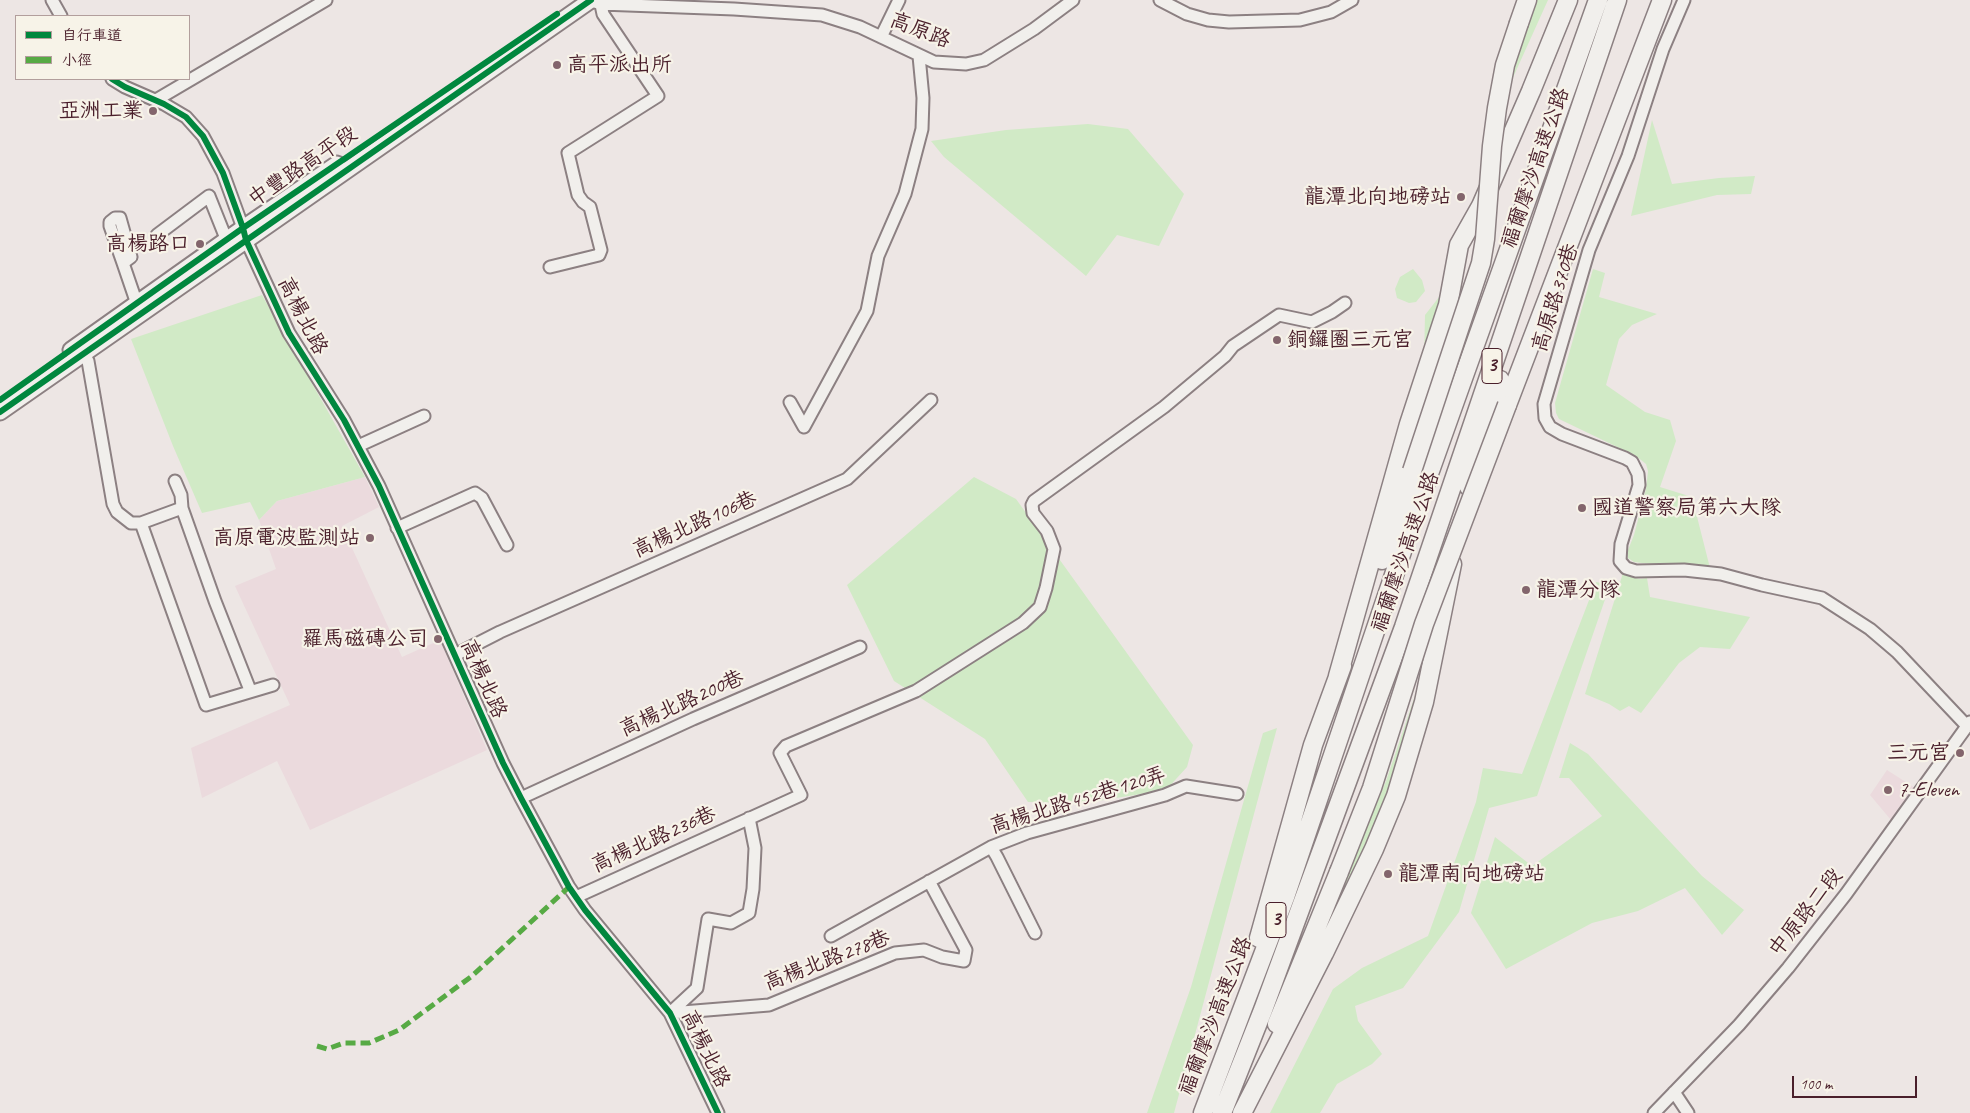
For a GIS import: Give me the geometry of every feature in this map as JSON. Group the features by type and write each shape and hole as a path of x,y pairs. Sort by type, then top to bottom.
{"highway":[{"path":"1232,1040 1313,745 1338,676 1362,620 1481,263 1485,240 1492,146 1497,108 1505,65 1527,0"},
{"path":"1338,676 1409,424 1448,305 1459,245 1481,206 1568,0"},
{"name":"福爾摩沙高速公路","path":"1203,1113 1285,897 1422,493 1598,0"},
{"name":"福爾摩沙高速公路","path":"1222,1113 1264,1010 1366,733 1617,0"},
{"path":"1244,1110 1299,967 1372,788 1424,624 1662,0"},
{"path":"1244,1110 1374,850 1396,796 1424,702 1462,515 1515,325 1522,277"}],"main road":[{"name":"中豐路高平段","path":"0,400 82,349 244,234 591,1"},
{"name":"中豐路高平段","path":"0,412 137,304 227,241 244,234"}],"street":[{"path":"52,0 60,15"},
{"path":"156,100 326,0"},
{"path":"881,37 899,0"},
{"name":"高原路","path":"591,1 813,14 843,20 919,56 945,64 966,64 984,60 1034,29 1073,0"},
{"path":"1160,0 1187,14 1208,20 1229,22 1300,20 1331,12 1352,0"},
{"name":"高原路370巷","path":"1684,0 1663,49 1628,156 1589,250 1544,404 1545,418 1550,427 1562,434 1632,462 1638,474 1638,485 1621,544 1620,561 1626,568 1636,571 1684,570 1721,574 1822,598 1870,630 1896,652 1968,724"},
{"path":"550,267 599,255 600,250 590,207 578,195 568,153 658,96 603,14 591,1"},
{"path":"790,402 804,427 867,311 878,256 905,194 922,129 923,98 919,56"},
{"name":"高楊北路","path":"113,80 156,100 186,117 203,136 223,173 244,234 289,333 344,420 358,446 398,528 503,763 521,798 576,896 670,1012 718,1113"},
{"path":"157,235 209,196 227,241"},
{"path":"123,263 137,304"},
{"name":"高楊北路236巷","path":"576,896 801,795 780,753 786,746 916,691 1022,623 1040,607 1054,549 1047,531 1033,512 1032,505 1034,501 1164,407 1225,356 1232,346 1279,314 1312,322 1345,303"},
{"path":"82,349 88,361 113,504 117,512 136,523 206,705 273,684"},
{"name":"高楊北路106巷","path":"454,655 500,632 847,479 931,400"},
{"path":"358,446 424,416"},
{"path":"174,481 181,495 182,508 215,601 250,690"},
{"path":"398,528 475,493 482,498 506,545"},
{"path":"136,523 182,508"},
{"name":"高楊北路200巷","path":"521,798 693,719 860,647"},
{"name":"中原路二段","path":"1654,1113 1739,1025 1788,968 1846,894 1968,724"},
{"name":"高楊北路452巷120弄","path":"831,936 990,847 1027,834 1165,795 1186,786 1237,794"},
{"path":"670,1012 697,988 708,919 730,923 750,913 755,848 749,818"},
{"path":"990,847 998,857 1036,933"},
{"name":"高楊北路278巷","path":"670,1012 769,1005 895,953 924,950 942,957 964,961 966,950 929,881"},
{"path":"1674,1092 1688,1113"}],"shaded area":[{"path":"365,477 379,507 342,526 402,657 440,640 487,750 310,830 277,761 202,798 191,748 290,705 235,586 276,569 259,520 277,501"},
{"path":"1887,770 1915,788 1891,820 1870,795"}],"green space":[{"path":"1534,0 1548,0 1506,93 1489,101 1505,74"},
{"path":"1652,120 1672,184 1755,176 1751,194 1717,195 1631,216"},
{"path":"1088,124 1128,129 1184,194 1159,246 1117,235 1086,276 944,157 931,141 1006,130"},
{"path":"1413,269 1422,280 1425,291 1416,302 1409,303 1397,298 1395,289 1400,277"},
{"path":"1593,269 1605,273 1599,297 1657,314 1632,325 1619,339 1606,385 1645,412 1670,420 1676,441 1660,487 1692,497 1710,568 1642,563 1634,562 1628,558 1628,550 1634,535 1646,489 1648,471 1646,464 1636,456 1559,419 1556,413 1555,403"},
{"path":"1443,292 1424,360 1425,315"},
{"path":"262,295 365,477 277,501 259,520 250,502 202,513 173,446 131,339"},
{"path":"974,477 1016,499 1193,745 1187,767 1166,790 1085,803 1028,802 985,739 894,681 847,585"},
{"path":"1623,573 1639,579 1647,578 1650,597 1750,617 1730,649 1700,647 1679,663 1641,713 1629,706 1620,711 1585,694"},
{"path":"1596,582 1610,585 1537,796 1489,808 1459,912 1403,988 1355,1006 1358,1021 1382,1054 1372,1064 1337,1084 1320,1113 1270,1113 1333,989 1362,968 1428,936 1476,802 1483,768 1522,774"},
{"path":"1426,663 1392,793 1301,987 1386,781"},
{"path":"1277,728 1174,1113 1147,1113 1191,987 1263,733"},
{"path":"1570,743 1588,754 1702,876 1744,910 1722,935 1685,888 1638,911 1592,923 1506,969 1471,913 1495,837 1532,866 1602,816 1569,778 1559,778"}],"marked path":[{"path":"317,1046 327,1049 344,1043 369,1043 399,1030 472,976 569,887"}],"cycle path":[{"path":"0,412 591,0"},
{"path":"0,400 243,228 557,14"},
{"path":"114,80 164,104 186,117 203,136 223,173 246,240 289,333 344,420 379,486 503,763 521,798 569,887 585,910 670,1013 718,1113"}],"place":[{"name":"高平派出所","path":"557,65"},
{"name":"亞洲工業","path":"153,111"},
{"name":"龍潭北向地磅站","path":"1461,197"},
{"name":"高楊路口","path":"200,244"},
{"name":"銅鑼圈三元宮","path":"1277,340"},
{"name":"國道警察局第六大隊","path":"1582,508"},
{"name":"高原電波監測站","path":"370,538"},
{"name":"龍潭分隊","path":"1526,590"},
{"name":"羅馬磁磚公司","path":"438,639"},
{"name":"三元宮","path":"1960,753"},
{"name":"7-Eleven","path":"1888,790"},
{"name":"龍潭南向地磅站","path":"1388,874"}]}
